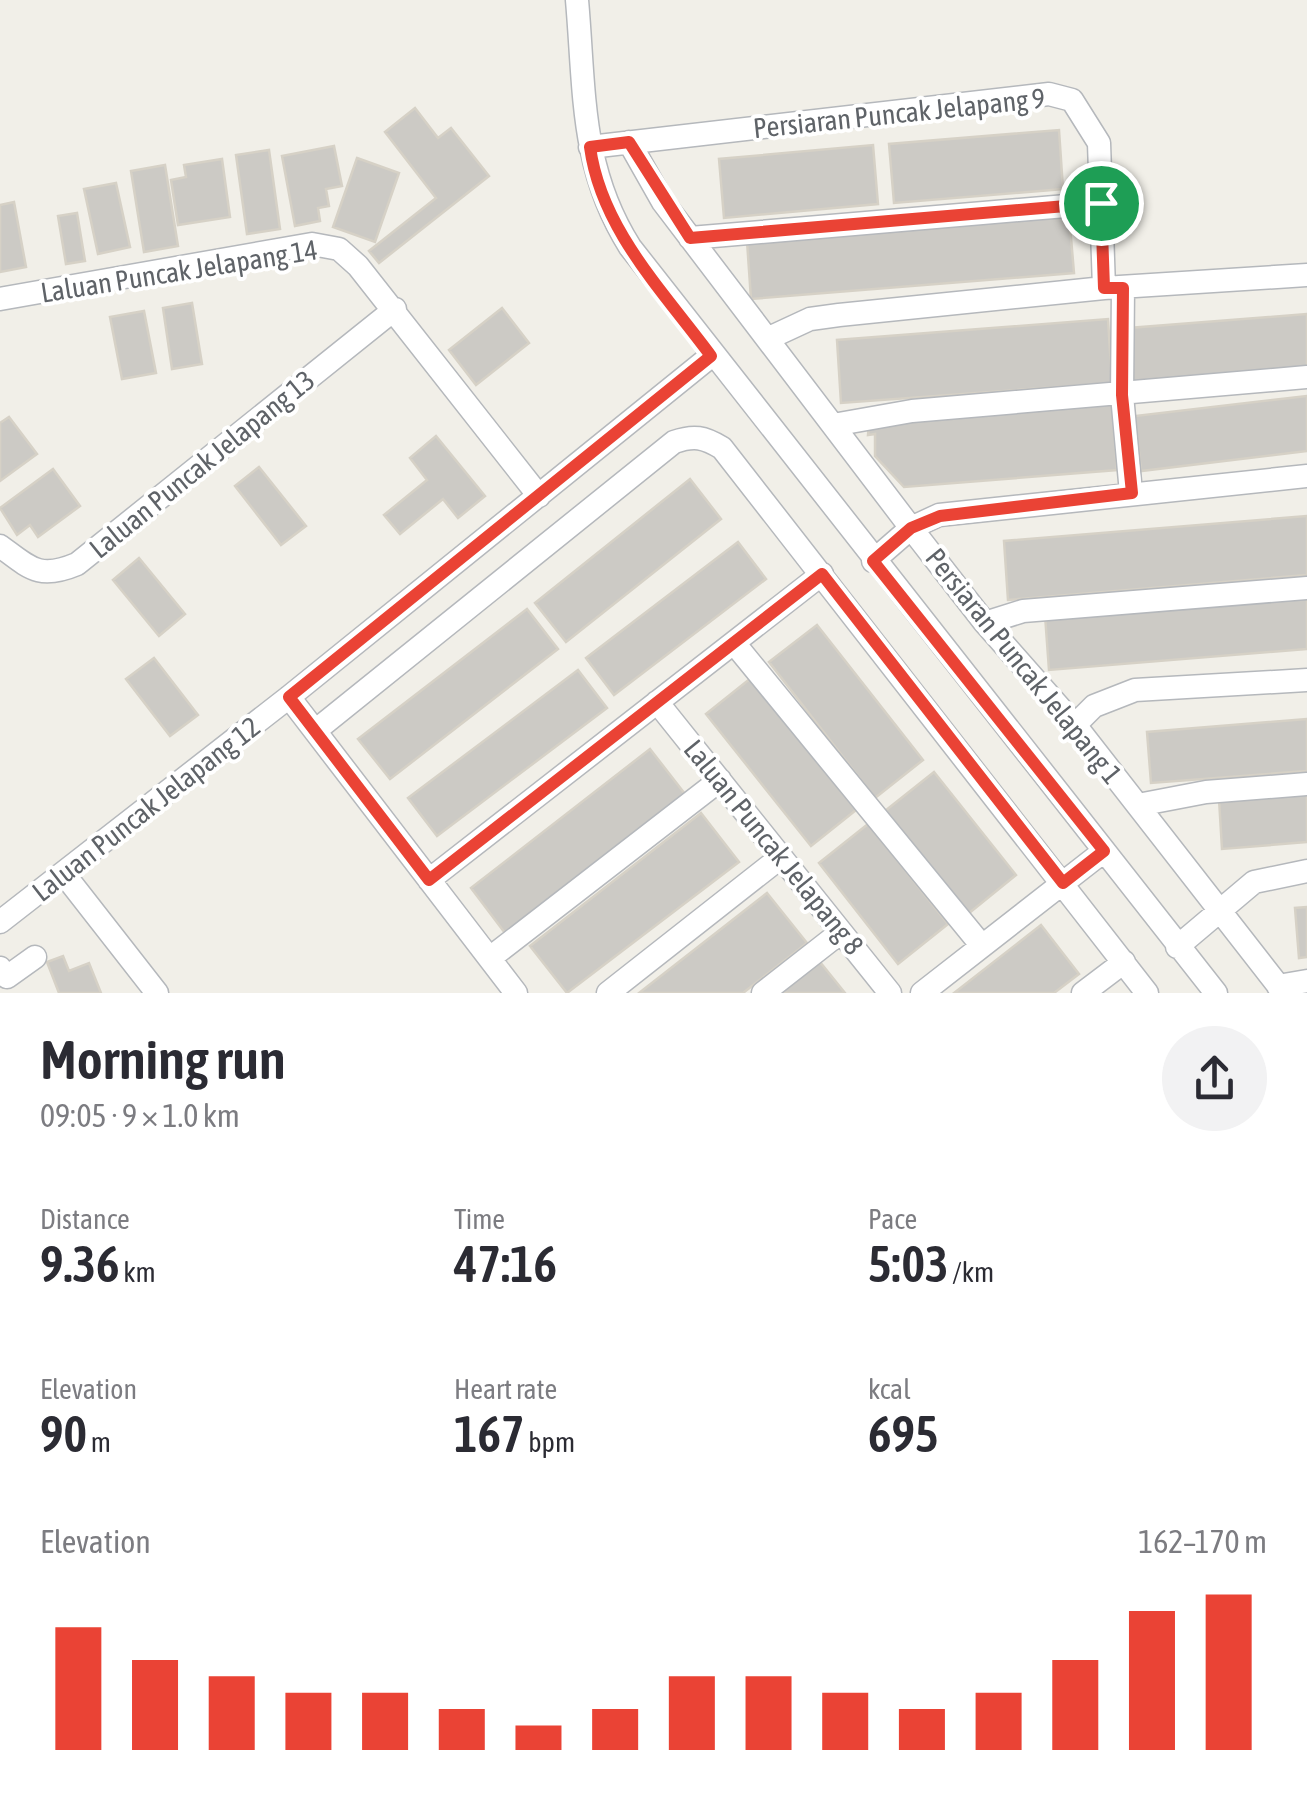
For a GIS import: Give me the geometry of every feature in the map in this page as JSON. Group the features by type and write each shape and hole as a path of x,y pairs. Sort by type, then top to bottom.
{"street":[{"path":"577,0 594,177 607,211 711,356 1216,993"},
{"name":"Persiaran Puncak Jelapang 9","path":"590,147 1049,94 1072,100 1088,118 1099,142 1101,203 1132,493"},
{"name":"Persiaran Puncak Jelapang 1","path":"629,142 690,238 911,528 985,623 1075,724 1281,989"},
{"path":"690,238 1101,203"},
{"name":"Laluan Puncak Jelapang 14","path":"0,300 312,244 339,249 395,308 540,496"},
{"path":"769,338 810,319 838,315 1307,274"},
{"name":"Laluan Puncak Jelapang 13","path":"0,546 32,570 54,574 77,564 395,308"},
{"name":"Laluan Puncak Jelapang 12","path":"0,922 289,697 711,356"},
{"path":"833,425 912,411 1307,377"},
{"path":"315,731 674,442 691,436 722,448 1147,993"},
{"path":"873,561 911,528 940,516 975,509 1307,476"},
{"path":"429,880 822,574"},
{"path":"985,623 1023,610 1307,588"},
{"path":"734,642 982,946"},
{"path":"1075,724 1094,706 1135,690 1307,680"},
{"path":"289,697 516,993"},
{"name":"Laluan Puncak Jelapang 8","path":"657,702 890,993"},
{"path":"490,958 720,780"},
{"path":"1138,805 1206,792 1307,784"},
{"path":"922,993 1104,851"},
{"path":"608,993 781,856"},
{"path":"1177,946 1254,882 1307,871"},
{"path":"64,874 157,993"},
{"path":"763,993 842,932"},
{"path":"2,982 35,957"},
{"path":"1084,993 1124,962"},
{"path":"1281,989 1307,980"}],"building":[{"path":"415,108 438,138 451,128 489,176 379,263 369,251 436,198 385,132"},
{"path":"1059,130 1063,189 894,203 889,144"},
{"path":"873,145 878,204 724,218 719,159"},
{"path":"334,146 342,186 326,189 329,206 318,208 320,221 295,226 282,156"},
{"path":"269,150 280,229 247,234 236,155"},
{"path":"357,158 399,173 375,242 333,227"},
{"path":"222,159 230,217 178,225 171,180 186,177 184,165"},
{"path":"165,165 178,246 144,252 131,171"},
{"path":"116,183 130,247 98,254 84,189"},
{"path":"14,202 26,267 0,272 0,205"},
{"path":"77,213 85,261 66,264 58,216"},
{"path":"1069,214 1074,273 751,299 747,241"},
{"path":"192,303 202,364 172,369 163,308"},
{"path":"502,308 529,343 476,385 449,350"},
{"path":"144,311 156,373 122,379 110,317"},
{"path":"1307,314 1307,368 1133,382 1129,328"},
{"path":"1108,319 1112,383 841,403 837,340"},
{"path":"1307,396 1307,451 1141,471 1135,416"},
{"path":"1112,404 1117,470 904,487 875,456 875,434 868,435 869,424"},
{"path":"9,417 37,454 0,481 0,423"},
{"path":"436,436 485,496 458,518 443,499 400,534 384,515 427,480 410,458"},
{"path":"259,467 306,526 281,545 235,486"},
{"path":"53,469 80,506 38,537 30,525 17,535 0,508"},
{"path":"690,479 721,519 566,642 535,603"},
{"path":"1307,516 1307,575 1008,600 1004,541"},
{"path":"738,542 766,579 614,695 586,658"},
{"path":"139,558 185,614 159,636 113,580"},
{"path":"1307,595 1307,649 1049,670 1045,615"},
{"path":"527,609 558,649 390,779 358,739"},
{"path":"817,625 923,760 875,798 769,662"},
{"path":"154,658 198,715 170,736 126,679"},
{"path":"578,670 607,708 437,836 408,798"},
{"path":"751,678 856,810 811,846 706,714"},
{"path":"1307,719 1307,771 1151,783 1147,732"},
{"path":"650,749 685,794 505,933 471,888"},
{"path":"934,772 1016,875 968,914 885,811"},
{"path":"1307,792 1307,842 1222,849 1219,799"},
{"path":"701,813 739,862 567,993 530,946"},
{"path":"868,824 948,924 898,964 819,863"},
{"path":"767,893 807,943 743,993 639,993"},
{"path":"1307,907 1307,957 1299,958 1295,908"},
{"path":"1041,925 1079,974 1054,993 954,993"},
{"path":"63,956 69,971 89,963 101,993 59,993 47,962"},
{"path":"820,962 845,993 780,993"}],"route":[{"path":"629,142 690,238 1101,203 1104,288 1123,288 1122,395 1132,493 940,516 911,528 873,561 1104,851 1063,883 822,574 429,880 289,697 711,356 607,211 594,177 590,147 629,142"}]}
